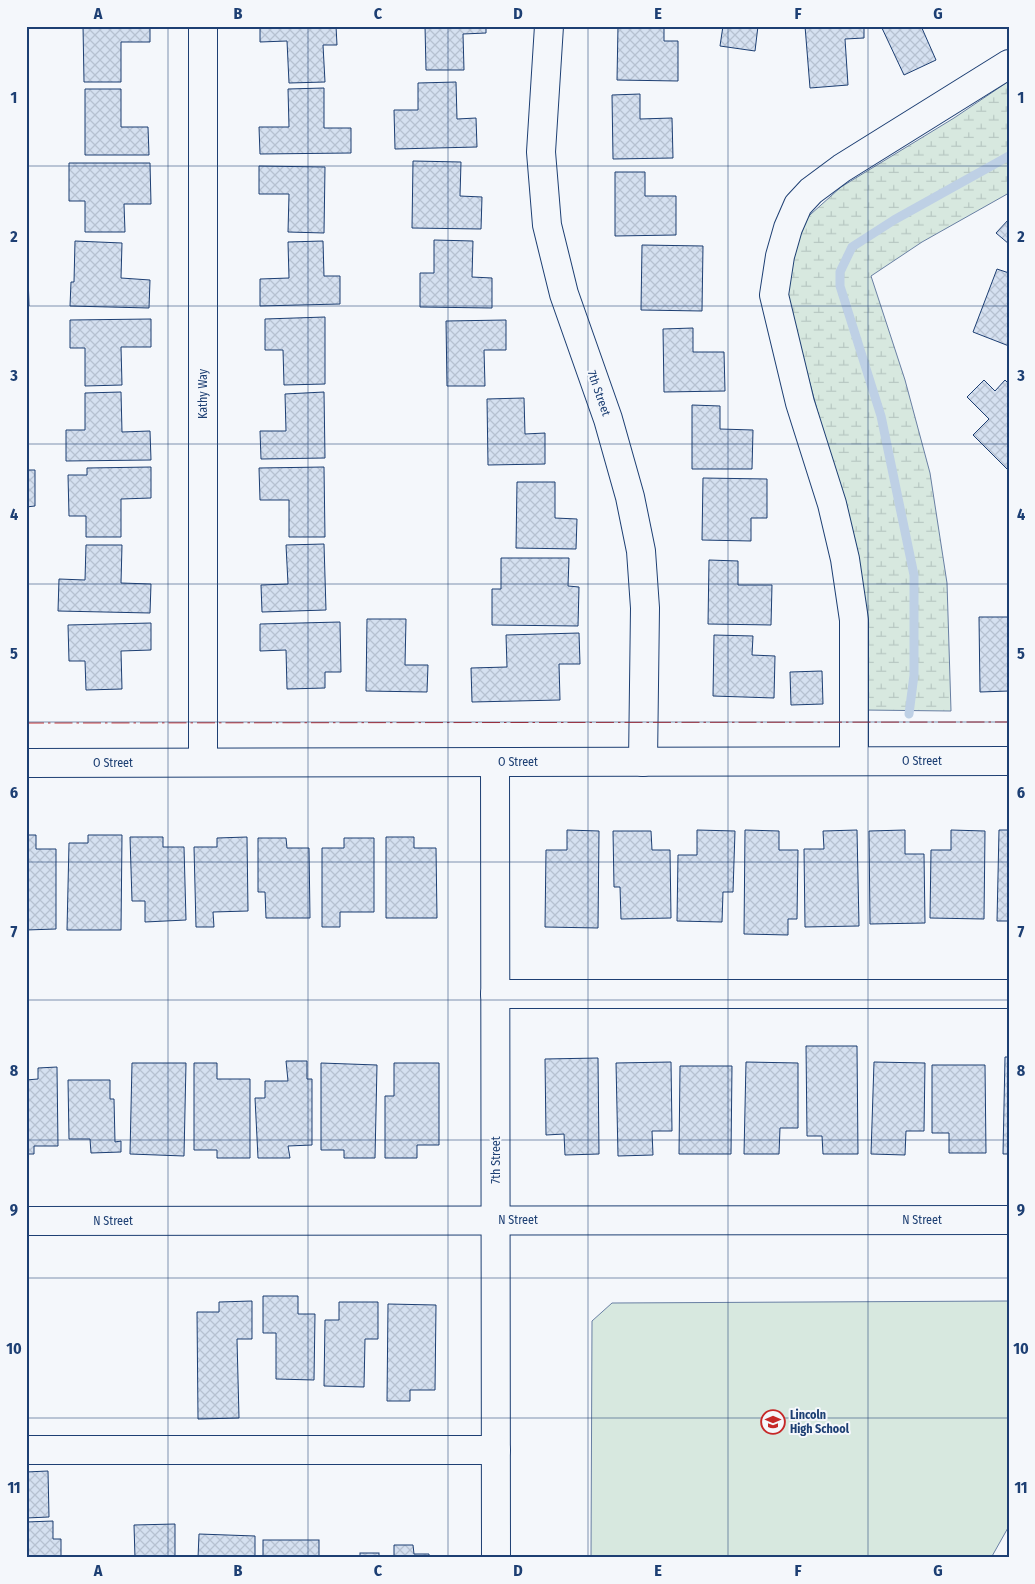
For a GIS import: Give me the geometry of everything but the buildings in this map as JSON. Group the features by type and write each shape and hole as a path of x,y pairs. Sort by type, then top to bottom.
{"street":[{"name":"Kathy Way","path":"203,762 204,26"},
{"name":"7th Street","path":"549,26 541,152 547,226 564,294 608,420 630,497 641,552 645,608 643,762"},
{"path":"854,761 852,612 845,559 832,504 800,403 774,295 780,256 788,228 798,205 811,191 842,168 1009,64"},
{"name":"O Street","path":"26,763 1009,761"},
{"name":"7th Street","path":"495,762 496,1558"},
{"path":"495,994 1009,994"},
{"name":"N Street","path":"26,1221 1009,1220"},
{"path":"26,1450 496,1450"}],"green space":[{"path":"1009,81 1009,193 922,242 871,276 905,380 930,473 947,583 951,711 862,710 859,567 800,346 786,285 801,223 841,187 954,118"},
{"name":"Lincoln High School","path":"1009,1301 1009,1526 991,1558 591,1558 592,1321 612,1303"}],"waterway":[{"path":"909,714 914,675 914,575 881,416 840,286 840,272 852,247 894,220 1009,156"}],"power":[{"path":"26,723 1009,722"}],"place":[{"name":"Lincoln High School","path":"773,1422"}]}
